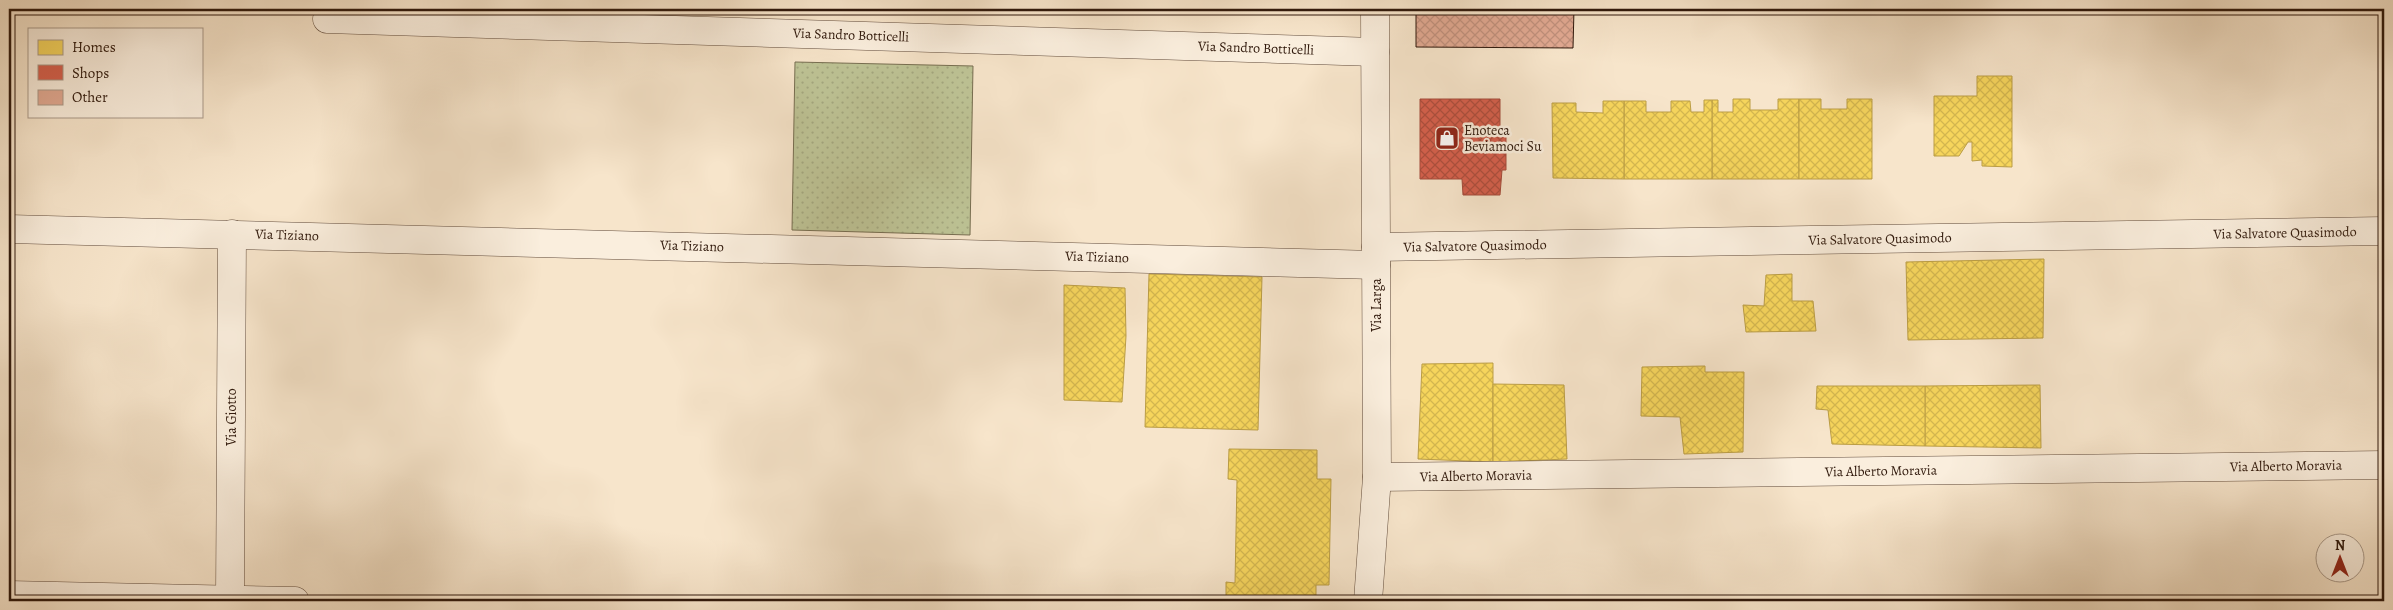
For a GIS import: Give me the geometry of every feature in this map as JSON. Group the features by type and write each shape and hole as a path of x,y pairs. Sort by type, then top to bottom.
{"street":[{"name":"Via Larga","path":"1368,601 1377,477 1375,9"},
{"name":"Via Sandro Botticelli","path":"327,19 1375,52"},
{"name":"Via Tiziano","path":"9,229 1376,256"},
{"name":"Via Salvatore Quasimodo","path":"1376,256 2384,231"},
{"name":"Via Giotto","path":"230,600 232,234"},
{"name":"Via Alberto Moravia","path":"1377,477 2384,465"},
{"path":"9,595 295,601"}],"green space":[{"path":"795,62 973,66 970,235 792,230"}],"building: Homes":[{"path":"1977,76 2012,76 2012,167 1982,166 1982,160 1972,161 1972,142 1968,142 1959,156 1934,156 1934,96 1977,96"},
{"path":"1733,99 1750,99 1750,110 1778,110 1778,99 1799,99 1799,179 1712,179 1712,100 1718,100 1718,112 1733,112"},
{"path":"1799,99 1821,99 1821,109 1847,109 1847,99 1872,99 1872,179 1799,179"},
{"path":"1704,100 1712,100 1712,179 1624,179 1624,101 1646,101 1646,112 1671,112 1671,101 1690,101 1691,112 1704,112"},
{"path":"1603,101 1624,101 1624,179 1553,178 1552,103 1576,103 1576,112 1603,113"},
{"path":"2044,259 2043,338 1908,340 1906,262"},
{"path":"1149,274 1262,277 1258,430 1145,427"},
{"path":"1792,274 1792,301 1813,301 1816,331 1746,332 1743,305 1764,306 1766,275"},
{"path":"1064,285 1125,288 1126,336 1122,402 1064,400"},
{"path":"1493,363 1493,462 1418,459 1422,364"},
{"path":"1705,366 1705,372 1744,372 1743,452 1684,454 1680,417 1641,416 1642,367"},
{"path":"1493,384 1564,385 1567,459 1493,462"},
{"path":"2040,385 2041,448 1925,446 1925,386"},
{"path":"1817,386 1925,386 1925,446 1832,444 1828,410 1816,409"},
{"path":"1229,449 1317,450 1317,479 1331,479 1329,585 1316,585 1316,601 1226,601 1226,582 1235,583 1237,480 1228,479"}],"building: Shops":[{"path":"1420,99 1500,99 1500,130 1506,130 1506,170 1502,170 1500,195 1463,195 1462,179 1420,179"}],"building: Other":[{"path":"1416,9 1574,9 1573,48 1416,47"}],"place":[{"name":"Enoteca Beviamoci Su","path":"1447,138"}]}
